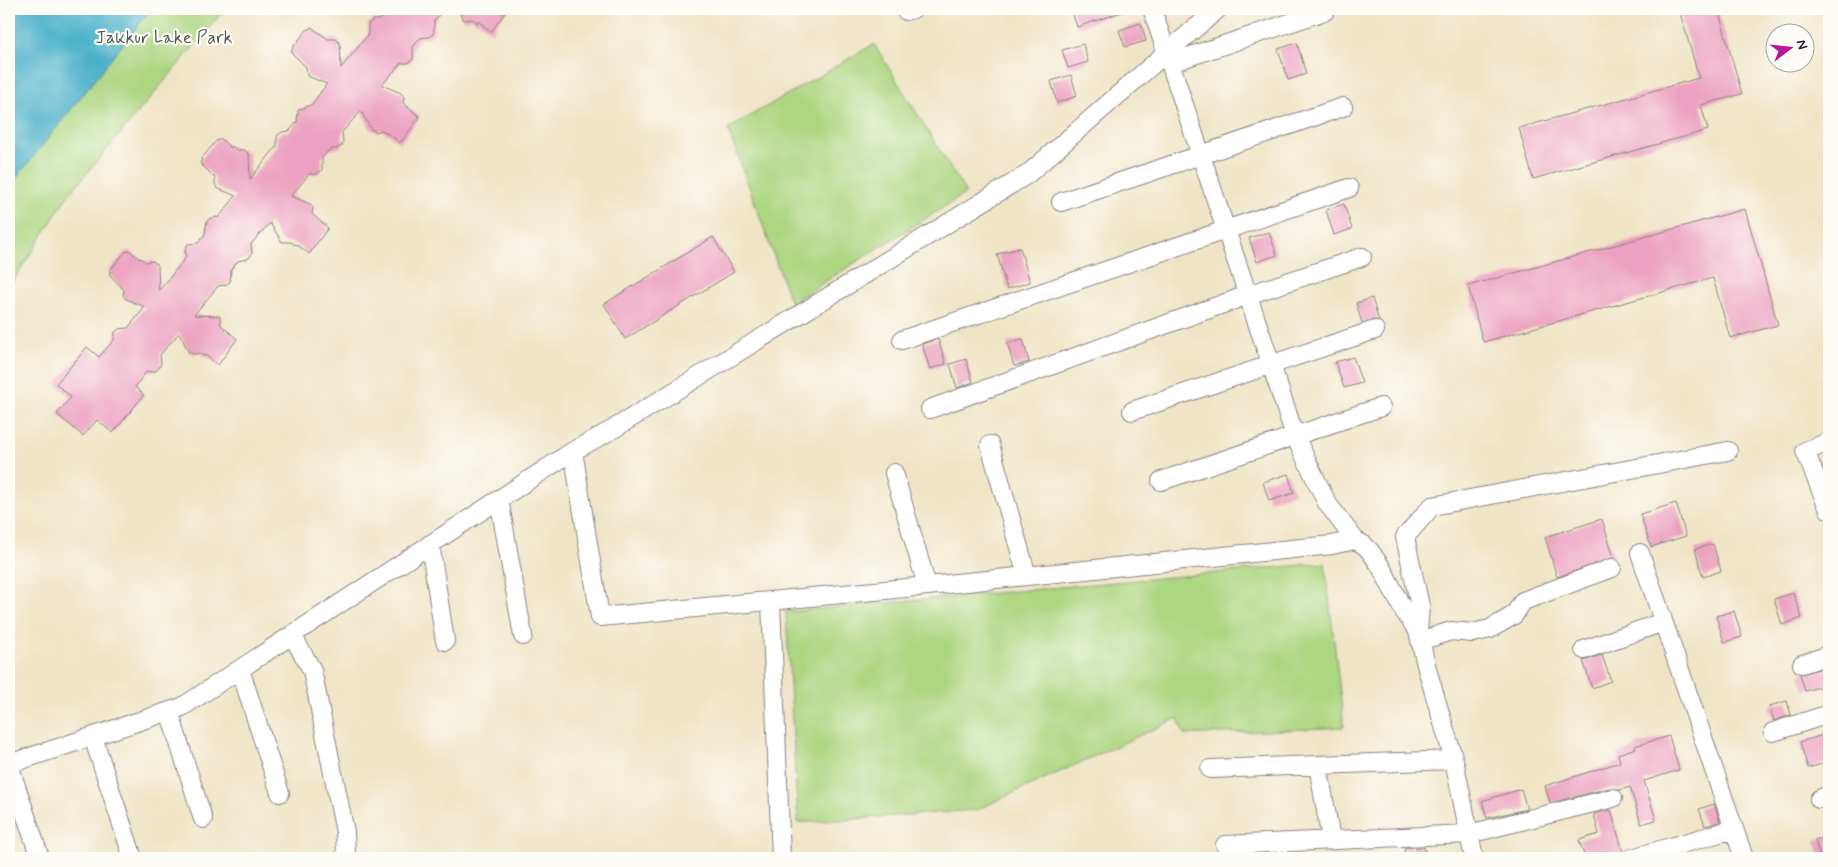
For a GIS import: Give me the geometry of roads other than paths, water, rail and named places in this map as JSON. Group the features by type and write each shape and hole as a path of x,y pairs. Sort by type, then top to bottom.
{"street":[{"path":"1152,9 1295,436 1327,503 1355,540 1370,551 1381,567 1404,612 1419,636"},
{"path":"40,858 9,765 182,707 573,451 610,431 1028,174 1168,57 1218,9"},
{"path":"1168,57 1325,11"},
{"path":"1061,202 1343,107"},
{"path":"902,340 1226,228 1349,188"},
{"path":"930,408 1248,295 1362,257"},
{"path":"1132,411 1375,330"},
{"path":"1161,481 1381,407"},
{"path":"1829,442 1805,451 1829,510"},
{"path":"990,445 1027,576"},
{"path":"573,451 600,617 1332,545 1355,540"},
{"path":"1474,858 1454,760 1426,669 1419,636 1420,606 1405,536 1432,506 1728,451"},
{"path":"894,473 927,586"},
{"path":"499,499 523,636"},
{"path":"430,544 445,642"},
{"path":"1640,553 1744,858"},
{"path":"1419,636 1451,631 1473,633 1490,629 1514,615 1523,600 1612,568"},
{"path":"771,601 781,858"},
{"path":"1584,650 1663,622"},
{"path":"292,635 312,670 345,832 346,858"},
{"path":"1802,664 1829,655"},
{"path":"240,669 280,793"},
{"path":"169,712 203,819"},
{"path":"1773,732 1829,714"},
{"path":"93,737 134,858"},
{"path":"1210,769 1454,760"},
{"path":"1318,765 1331,840"},
{"path":"1225,844 1469,834 1613,798"},
{"path":"1632,858 1734,829"}],"water":[{"path":"9,9 151,9 9,187"}],"park label":[{"name":"Jakkur Lake Park","path":"164,38"}]}
